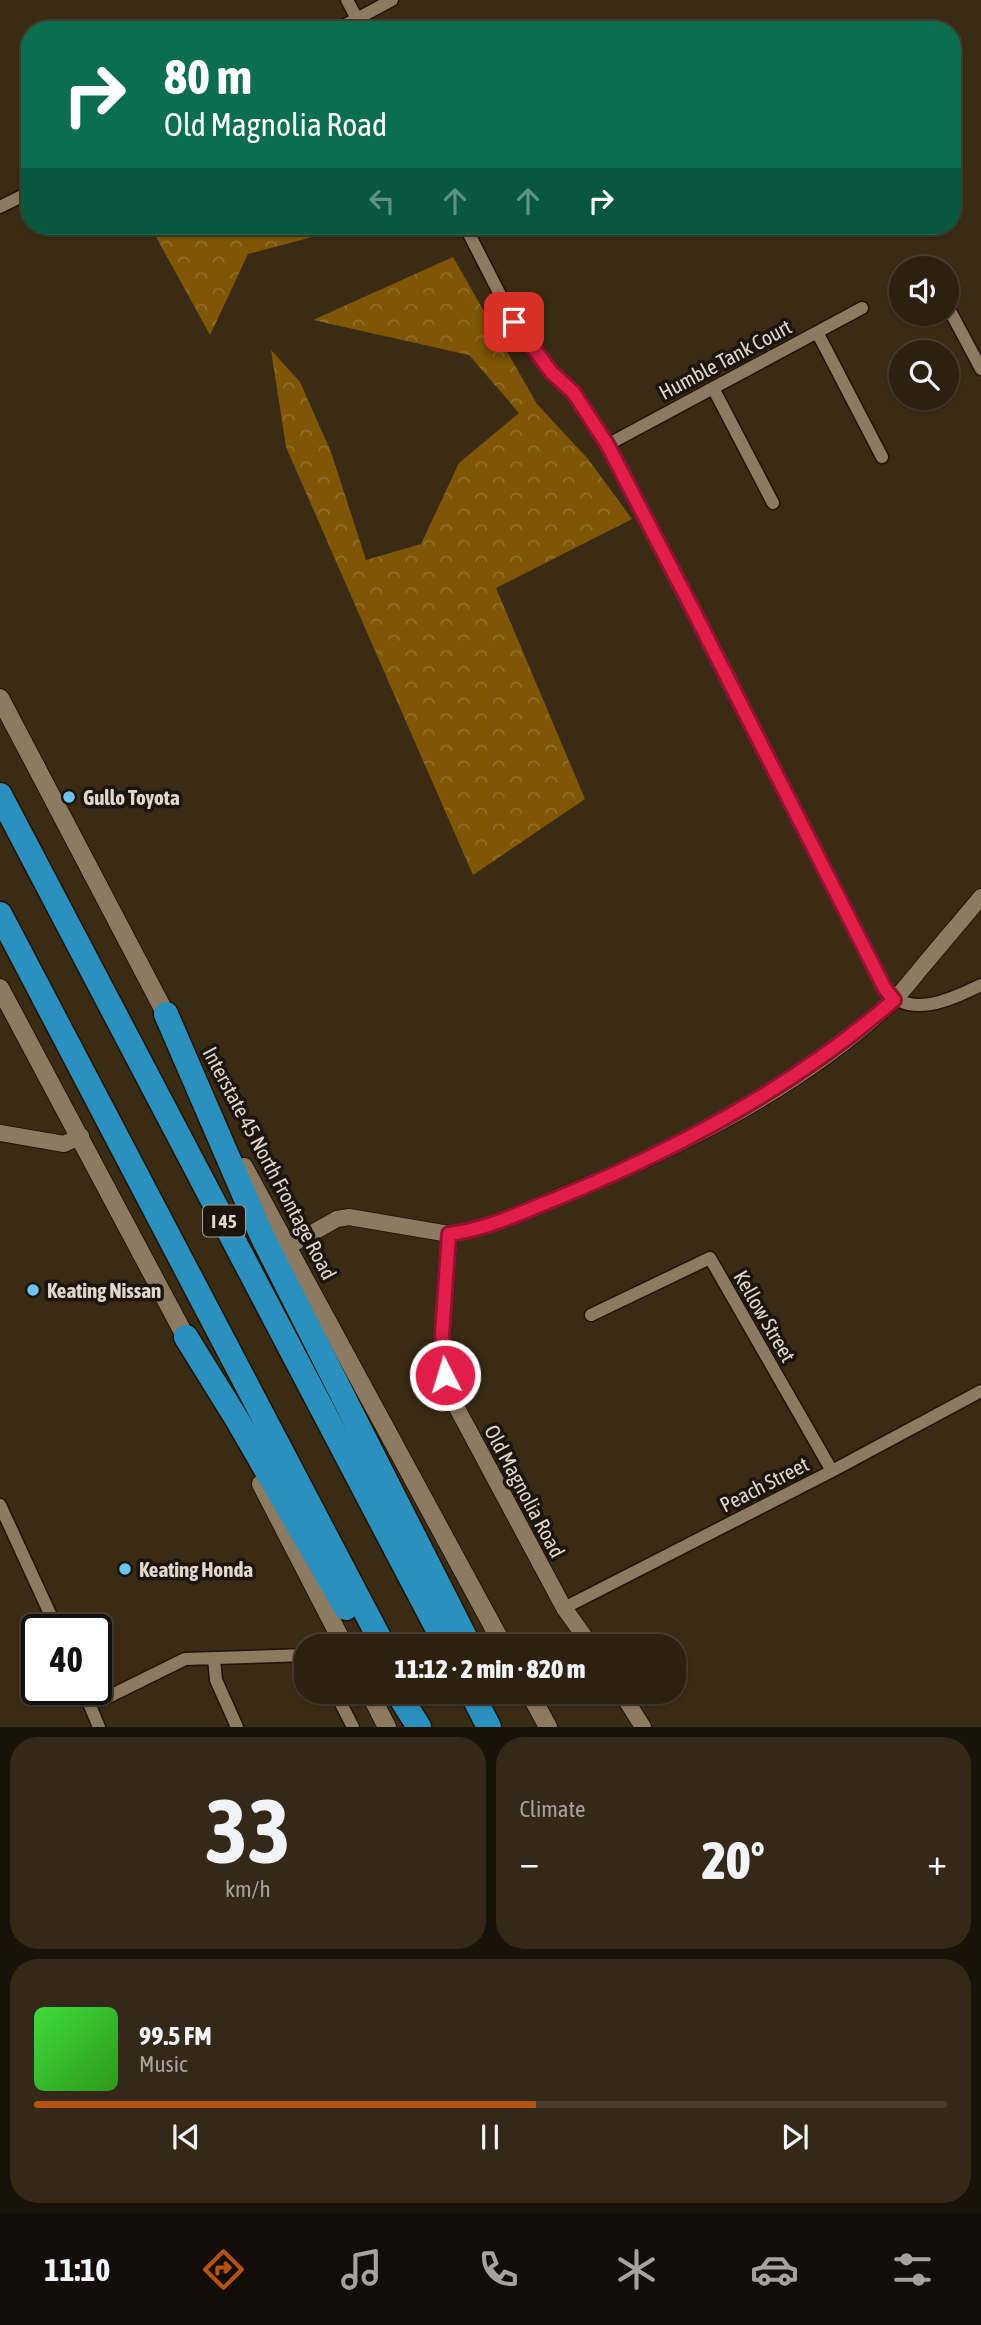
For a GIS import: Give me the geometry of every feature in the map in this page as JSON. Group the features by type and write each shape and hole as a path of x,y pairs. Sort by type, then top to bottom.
{"highway":[{"name":"I 45","path":"0,795 440,1634"},
{"name":"I 45","path":"0,914 377,1634"},
{"path":"166,1014 262,1236 463,1634"},
{"path":"186,1337 361,1634"},
{"path":"405,1704 419,1727"},
{"path":"414,1704 426,1727"},
{"path":"477,1704 489,1727"},
{"path":"492,1704 495,1727"}],"main road":[{"name":"Interstate 45 North Frontage Road","path":"0,698 258,1194 498,1634"},
{"path":"0,988 81,1136 338,1634"},
{"path":"375,1704 387,1727"},
{"path":"536,1704 548,1727"}],"street":[{"path":"347,0 358,21"},
{"path":"364,21 392,0"},
{"path":"0,207 21,196"},
{"path":"469,235 514,322 552,373 573,392 607,444 885,989 894,1000 911,1006 940,1003 981,985"},
{"name":"Humble Tank Court","path":"607,444 862,308"},
{"path":"958,326 981,369"},
{"path":"817,332 882,457"},
{"path":"713,388 773,503"},
{"path":"288,1247 337,1219 349,1217 449,1234 470,1231 500,1222 618,1173 692,1137 780,1086 851,1037 894,1000 981,897"},
{"path":"0,1133 64,1144 81,1136"},
{"name":"Old Magnolia Road","path":"449,1234 442,1335 445,1375 457,1408 564,1608 583,1634"},
{"name":"Kellow Street","path":"591,1315 710,1258 832,1471"},
{"name":"Peach Street","path":"564,1608 832,1471 981,1391"},
{"path":"1,1505 50,1614"},
{"path":"112,1696 185,1659 294,1655"},
{"path":"214,1659 216,1680 237,1727"},
{"path":"341,1704 353,1727"},
{"path":"629,1704 643,1727"},
{"path":"90,1705 99,1727"}],"green space":[{"path":"155,235 320,235 248,254 210,335"},
{"path":"453,257 537,404 588,459 632,519 496,588 585,799 473,875 286,447 271,350 300,382 331,452 366,560 421,544 459,463 519,413 469,355 313,320"}],"place":[{"name":"Gullo Toyota","path":"69,797"},
{"name":"Keating Nissan","path":"33,1290"},
{"name":"Keating Honda","path":"125,1569"}],"route":[{"path":"445,1375 442,1335 449,1234 500,1222 618,1173 692,1137 780,1086 851,1037 894,1000 885,989 607,444 573,392 534,352 514,322"}]}
